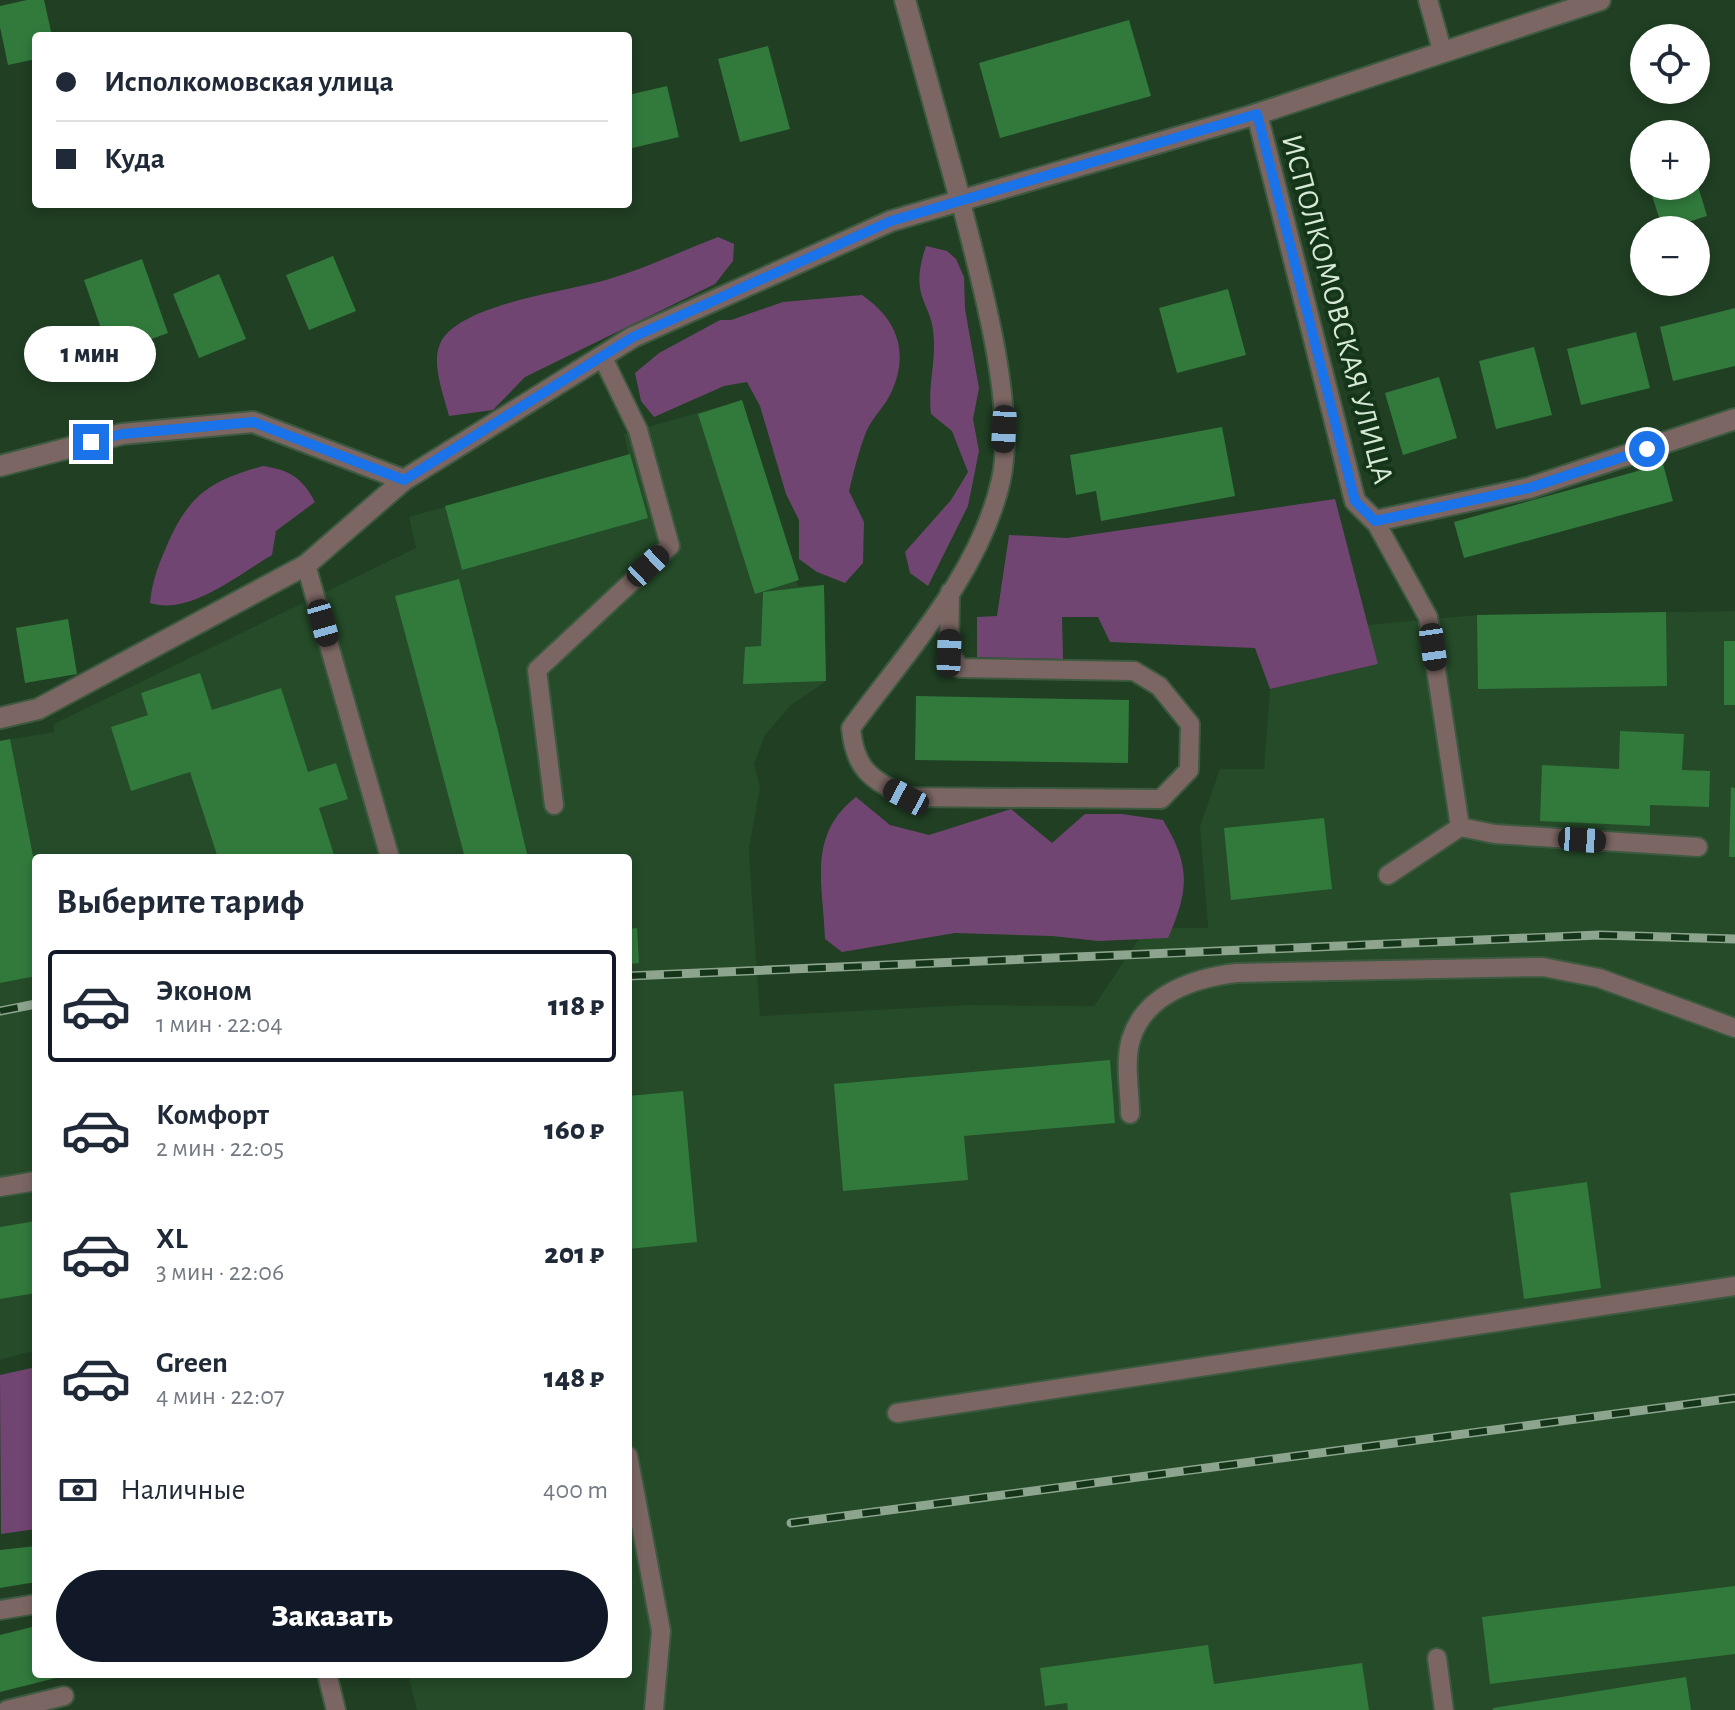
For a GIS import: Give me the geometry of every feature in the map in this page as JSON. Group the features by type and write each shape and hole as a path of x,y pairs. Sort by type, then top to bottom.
{"street":[{"path":"905,0 960,199"},
{"path":"0,718 38,709 306,565 404,480 633,337 891,221 1257,114 1600,0"},
{"name":"ИСПОЛКОМОВСКАЯ УЛИЦА","path":"1257,114 1355,501 1375,521 1529,488 1735,419"},
{"path":"0,466 122,434 253,422 404,480"}],"lane":[{"path":"1428,0 1442,50"},
{"path":"950,592 949,653 960,668 1134,671 1159,686 1190,724 1189,770 1161,799 906,797 872,779 854,755 851,728 950,592 986,526 1001,479 1004,429 982,287 960,199"},
{"path":"554,805 537,670 670,546 638,430 602,356"},
{"path":"1375,521 1428,617 1460,827"},
{"path":"306,565 389,854"},
{"path":"1388,875 1460,827 1495,834 1698,847"},
{"path":"1130,1114 1130,1041 1140,1020 1153,1005 1200,978 1236,973 1543,967 1599,978 1735,1028"},
{"path":"0,1187 32,1182"},
{"path":"897,1413 1735,1286"},
{"path":"632,1477 661,1631 654,1710"},
{"path":"0,1610 32,1605"},
{"path":"1437,1658 1444,1710"},
{"path":"328,1678 336,1710"},
{"path":"7,1710 64,1696"}],"shaded area":[{"path":"718,237 734,244 733,261 715,284 525,377 493,410 449,416 437,361 440,344 450,330 490,309 609,279"},
{"path":"926,246 947,251 956,259 964,277 965,309 979,388 973,419 979,451 968,506 928,586 910,573 905,552 951,500 968,472 952,431 931,414 933,330 919,279"},
{"path":"862,295 892,326 897,338 899,364 891,393 867,430 849,491 864,522 863,563 845,583 817,572 799,559 799,520 786,494 760,406 747,382 724,386 654,417 641,401 635,373 659,353 720,320 731,320 783,302"},
{"path":"742,400 798,586 824,585 826,681 790,706 765,735 754,764 760,787 749,848 760,1016 967,1005 1094,1006 1146,928 1208,928 1200,826 1220,769 1264,769 1270,689 1378,664 1367,625 1477,615 1735,611 1735,1710 417,1710 409,1678 632,1678 632,854 32,854 32,1351 0,1360 0,741 54,732 54,724 416,548 409,517 629,455 624,434"},
{"path":"263,466 294,476 315,502 276,531 272,555 197,599 181,604 150,603 162,557 191,504 213,485"},
{"path":"1335,499 1378,664 1270,689 1255,648 1110,642 1098,617 1062,617 1063,659 977,657 977,617 997,616 1009,535 1067,538"},
{"path":"856,797 890,825 929,835 1011,809 1052,843 1085,814 1122,814 1163,820 1179,851 1184,878 1180,906 1168,938 1098,941 1052,936 955,933 842,952 825,939 821,862 830,827"},
{"path":"32,1368 32,1530 1,1534 0,1375"}],"building":[{"path":"44,0 51,32 32,32 32,60 8,65 0,27 0,6"},
{"path":"1129,20 1151,96 1000,138 979,63"},
{"path":"768,46 790,129 740,142 718,59"},
{"path":"667,86 679,137 632,148 632,94"},
{"path":"1653,200 1702,200 1707,216 1659,216"},
{"path":"333,256 356,311 309,330 286,275"},
{"path":"142,259 168,333 110,354 84,280"},
{"path":"219,274 246,339 199,358 173,294"},
{"path":"1228,289 1246,355 1177,373 1159,308"},
{"path":"1735,308 1735,366 1673,381 1660,327"},
{"path":"1636,332 1650,388 1581,405 1567,349"},
{"path":"1534,347 1552,415 1496,429 1479,361"},
{"path":"1439,377 1457,438 1403,455 1385,393"},
{"path":"742,400 799,580 755,594 698,414"},
{"path":"1222,427 1235,496 1101,521 1096,491 1076,495 1070,455"},
{"path":"630,454 648,518 462,570 445,506"},
{"path":"1663,464 1673,501 1464,558 1454,522"},
{"path":"459,579 527,854 464,854 395,596"},
{"path":"824,585 826,681 743,684 745,647 761,646 763,592"},
{"path":"1666,612 1667,686 1478,689 1477,615"},
{"path":"68,619 77,674 25,683 16,628"},
{"path":"1724,641 1735,641 1735,705 1724,705"},
{"path":"200,673 212,710 281,688 308,772 336,763 348,799 319,808 334,854 217,854 190,772 131,791 111,727 148,715 141,693"},
{"path":"916,696 1129,700 1128,763 915,760"},
{"path":"1620,731 1684,734 1682,770 1710,771 1709,807 1650,805 1650,826 1540,821 1542,765 1619,769"},
{"path":"10,739 33,854 32,977 0,983 0,741"},
{"path":"1731,787 1735,788 1735,857 1729,857"},
{"path":"1324,818 1332,889 1231,900 1224,828"},
{"path":"637,928 639,963 632,964 632,929"},
{"path":"1110,1060 1115,1123 964,1136 968,1180 843,1191 834,1084"},
{"path":"683,1091 697,1242 632,1249 632,1096"},
{"path":"1587,1182 1601,1288 1524,1299 1510,1193"},
{"path":"32,1222 32,1294 0,1299 0,1227"},
{"path":"32,1546 32,1583 0,1588 0,1550"},
{"path":"1735,1586 1735,1654 1490,1684 1482,1617"},
{"path":"32,1627 32,1678 56,1678 0,1692 0,1635"},
{"path":"1208,1645 1214,1684 1362,1663 1369,1710 1068,1710 1067,1703 1045,1706 1040,1668"},
{"path":"1686,1677 1691,1710 1493,1710 1493,1708"}],"railway":[{"path":"632,976 1599,935 1735,939"},
{"path":"0,1011 32,1005"},
{"path":"791,1523 1735,1398"}],"route":[{"path":"91,442 122,434 253,422 404,480 633,337 891,221 1257,114 1355,501 1375,521 1529,488 1647,449"}]}
